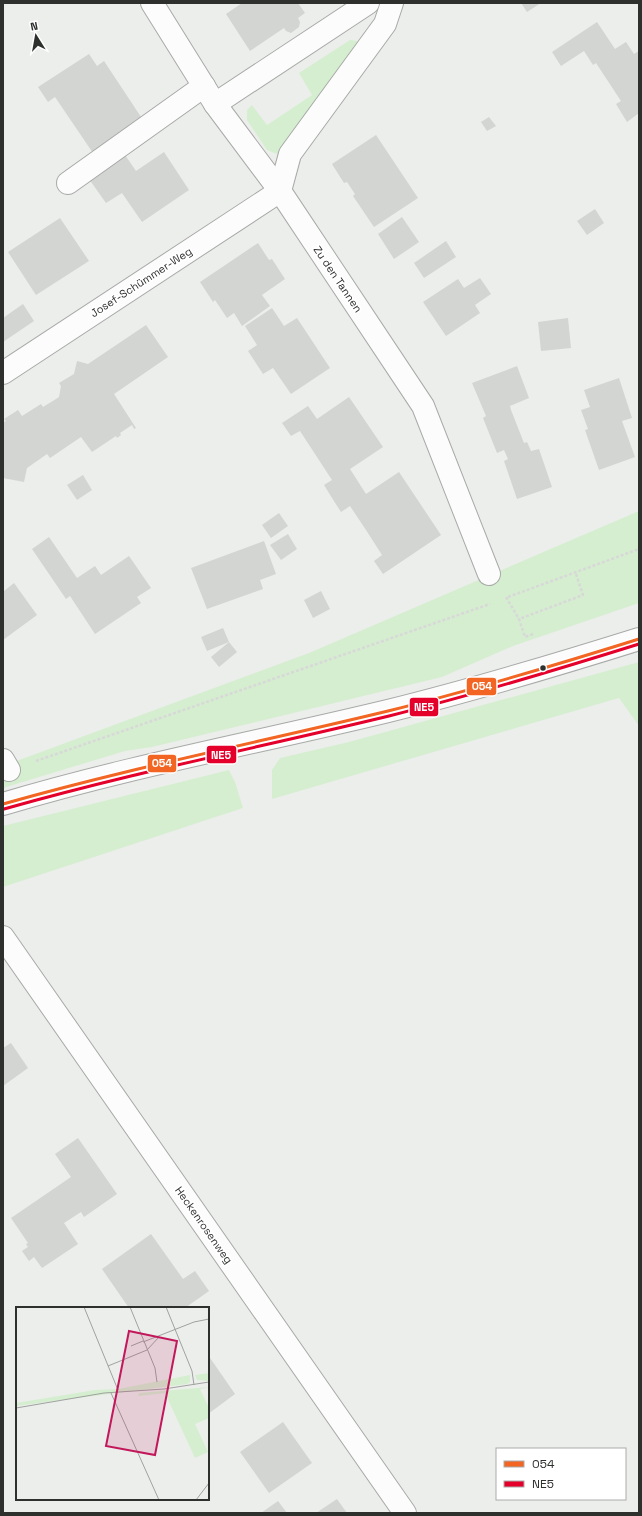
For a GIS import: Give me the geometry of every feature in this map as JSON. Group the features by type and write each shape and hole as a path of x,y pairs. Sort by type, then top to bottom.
{"street":[{"name":"Zu den Tannen","path":"152,3 210,95 280,191 423,406 489,574"},
{"path":"68,183 210,95 368,3"},
{"path":"280,191 290,154 385,24 392,3"},
{"name":"Josef-Schümmer-Weg","path":"3,373 280,191"},
{"path":"3,804 65,786 140,767 388,711 452,694 639,639"},
{"name":"Heckenrosenweg","path":"3,937 405,1513"}],"path":[{"path":"500,600 576,574 639,549"},
{"path":"519,618 583,595 576,574"},
{"path":"507,598 519,618 525,637 533,634"},
{"path":"6,765 492,603"}],"green space":[{"path":"350,40 357,41 359,47 284,149 277,154 267,150 247,120 247,110 252,105 267,125 312,95 299,73"},
{"path":"639,511 639,603 513,646 442,677 152,747 125,751 3,788 3,766 309,653"},
{"path":"639,662 639,726 619,698 272,799 272,770 280,758 349,742"},
{"path":"229,770 235,782 243,808 3,887 3,826"}],"building":[{"path":"242,3 298,3 305,13 298,18 300,22 299,27 291,33 286,31 284,28 250,51 226,14"},
{"path":"521,3 541,3 527,12"},
{"path":"597,22 615,49 626,42 634,54 639,51 639,113 627,122 616,104 621,101 596,63 593,65 584,51 561,66 552,52"},
{"path":"89,54 97,66 104,61 145,123 95,156 55,97 48,102 38,87"},
{"path":"489,117 496,126 487,131 481,122"},
{"path":"376,135 418,198 374,227 353,196 355,194 347,182 344,183 332,164"},
{"path":"164,152 189,190 142,222 122,193 106,203 89,179 125,155 136,171"},
{"path":"595,209 604,223 587,235 577,221"},
{"path":"402,217 419,242 394,259 378,234"},
{"path":"60,218 89,261 36,295 8,252"},
{"path":"446,241 456,257 424,278 414,263"},
{"path":"258,243 269,260 272,259 285,279 262,295 270,306 242,326 234,313 227,318 215,300 213,302 200,282"},
{"path":"480,278 491,294 475,305 480,313 446,336 423,302 458,279 464,288"},
{"path":"23,304 34,321 3,342 3,318"},
{"path":"272,308 284,326 297,318 330,368 291,394 273,368 263,374 248,351 257,345 245,326"},
{"path":"568,318 571,348 541,351 538,322"},
{"path":"146,325 168,357 114,394 136,428 134,429 132,425 120,433 121,435 117,438 116,436 92,452 81,437 50,458 47,454 27,468 24,482 3,478 3,423 6,421 4,419 18,410 22,416 41,404 43,407 56,399 59,397 61,386 59,383 74,374 77,361 88,364"},
{"path":"517,366 529,398 510,406 511,410 524,443 527,442 531,451 539,449 552,487 517,499 504,461 508,459 504,450 497,453 483,418 486,416 472,383"},
{"path":"619,378 632,418 622,421 635,457 599,470 585,430 588,429 581,410 590,407 584,390"},
{"path":"349,397 383,447 350,469 366,494 399,472 441,535 383,574 374,561 382,555 350,506 341,512 324,485 332,480 300,431 291,436 282,423 308,406 317,419"},
{"path":"83,475 92,490 77,500 67,485"},
{"path":"279,513 288,526 271,538 262,525"},
{"path":"288,534 297,549 281,560 270,545"},
{"path":"49,537 77,578 95,566 101,575 129,556 151,588 137,597 141,603 95,634 70,596 66,599 32,549"},
{"path":"264,541 276,574 260,580 263,589 207,609 191,568"},
{"path":"14,583 37,615 3,640 3,592"},
{"path":"321,591 330,609 313,618 304,600"},
{"path":"223,628 229,642 207,651 201,637"},
{"path":"229,642 237,652 219,667 211,657"},
{"path":"11,1043 28,1068 3,1086 3,1048"},
{"path":"78,1138 117,1194 84,1217 81,1212 64,1223 78,1244 42,1268 34,1257 29,1261 22,1251 28,1247 26,1244 28,1243 11,1218 71,1177 55,1154"},
{"path":"151,1234 183,1279 195,1271 209,1291 186,1307 128,1307 102,1269"},
{"path":"209,1356 235,1394 209,1413"},
{"path":"283,1422 312,1463 269,1493 240,1452"},
{"path":"337,1499 347,1513 316,1513"},
{"path":"278,1501 287,1513 261,1513"}],"transit line":[{"name":"054","path":"3,804 147,767 451,695 639,639"},
{"name":"NE5","path":"4,809 148,772 452,700 639,644"}]}
